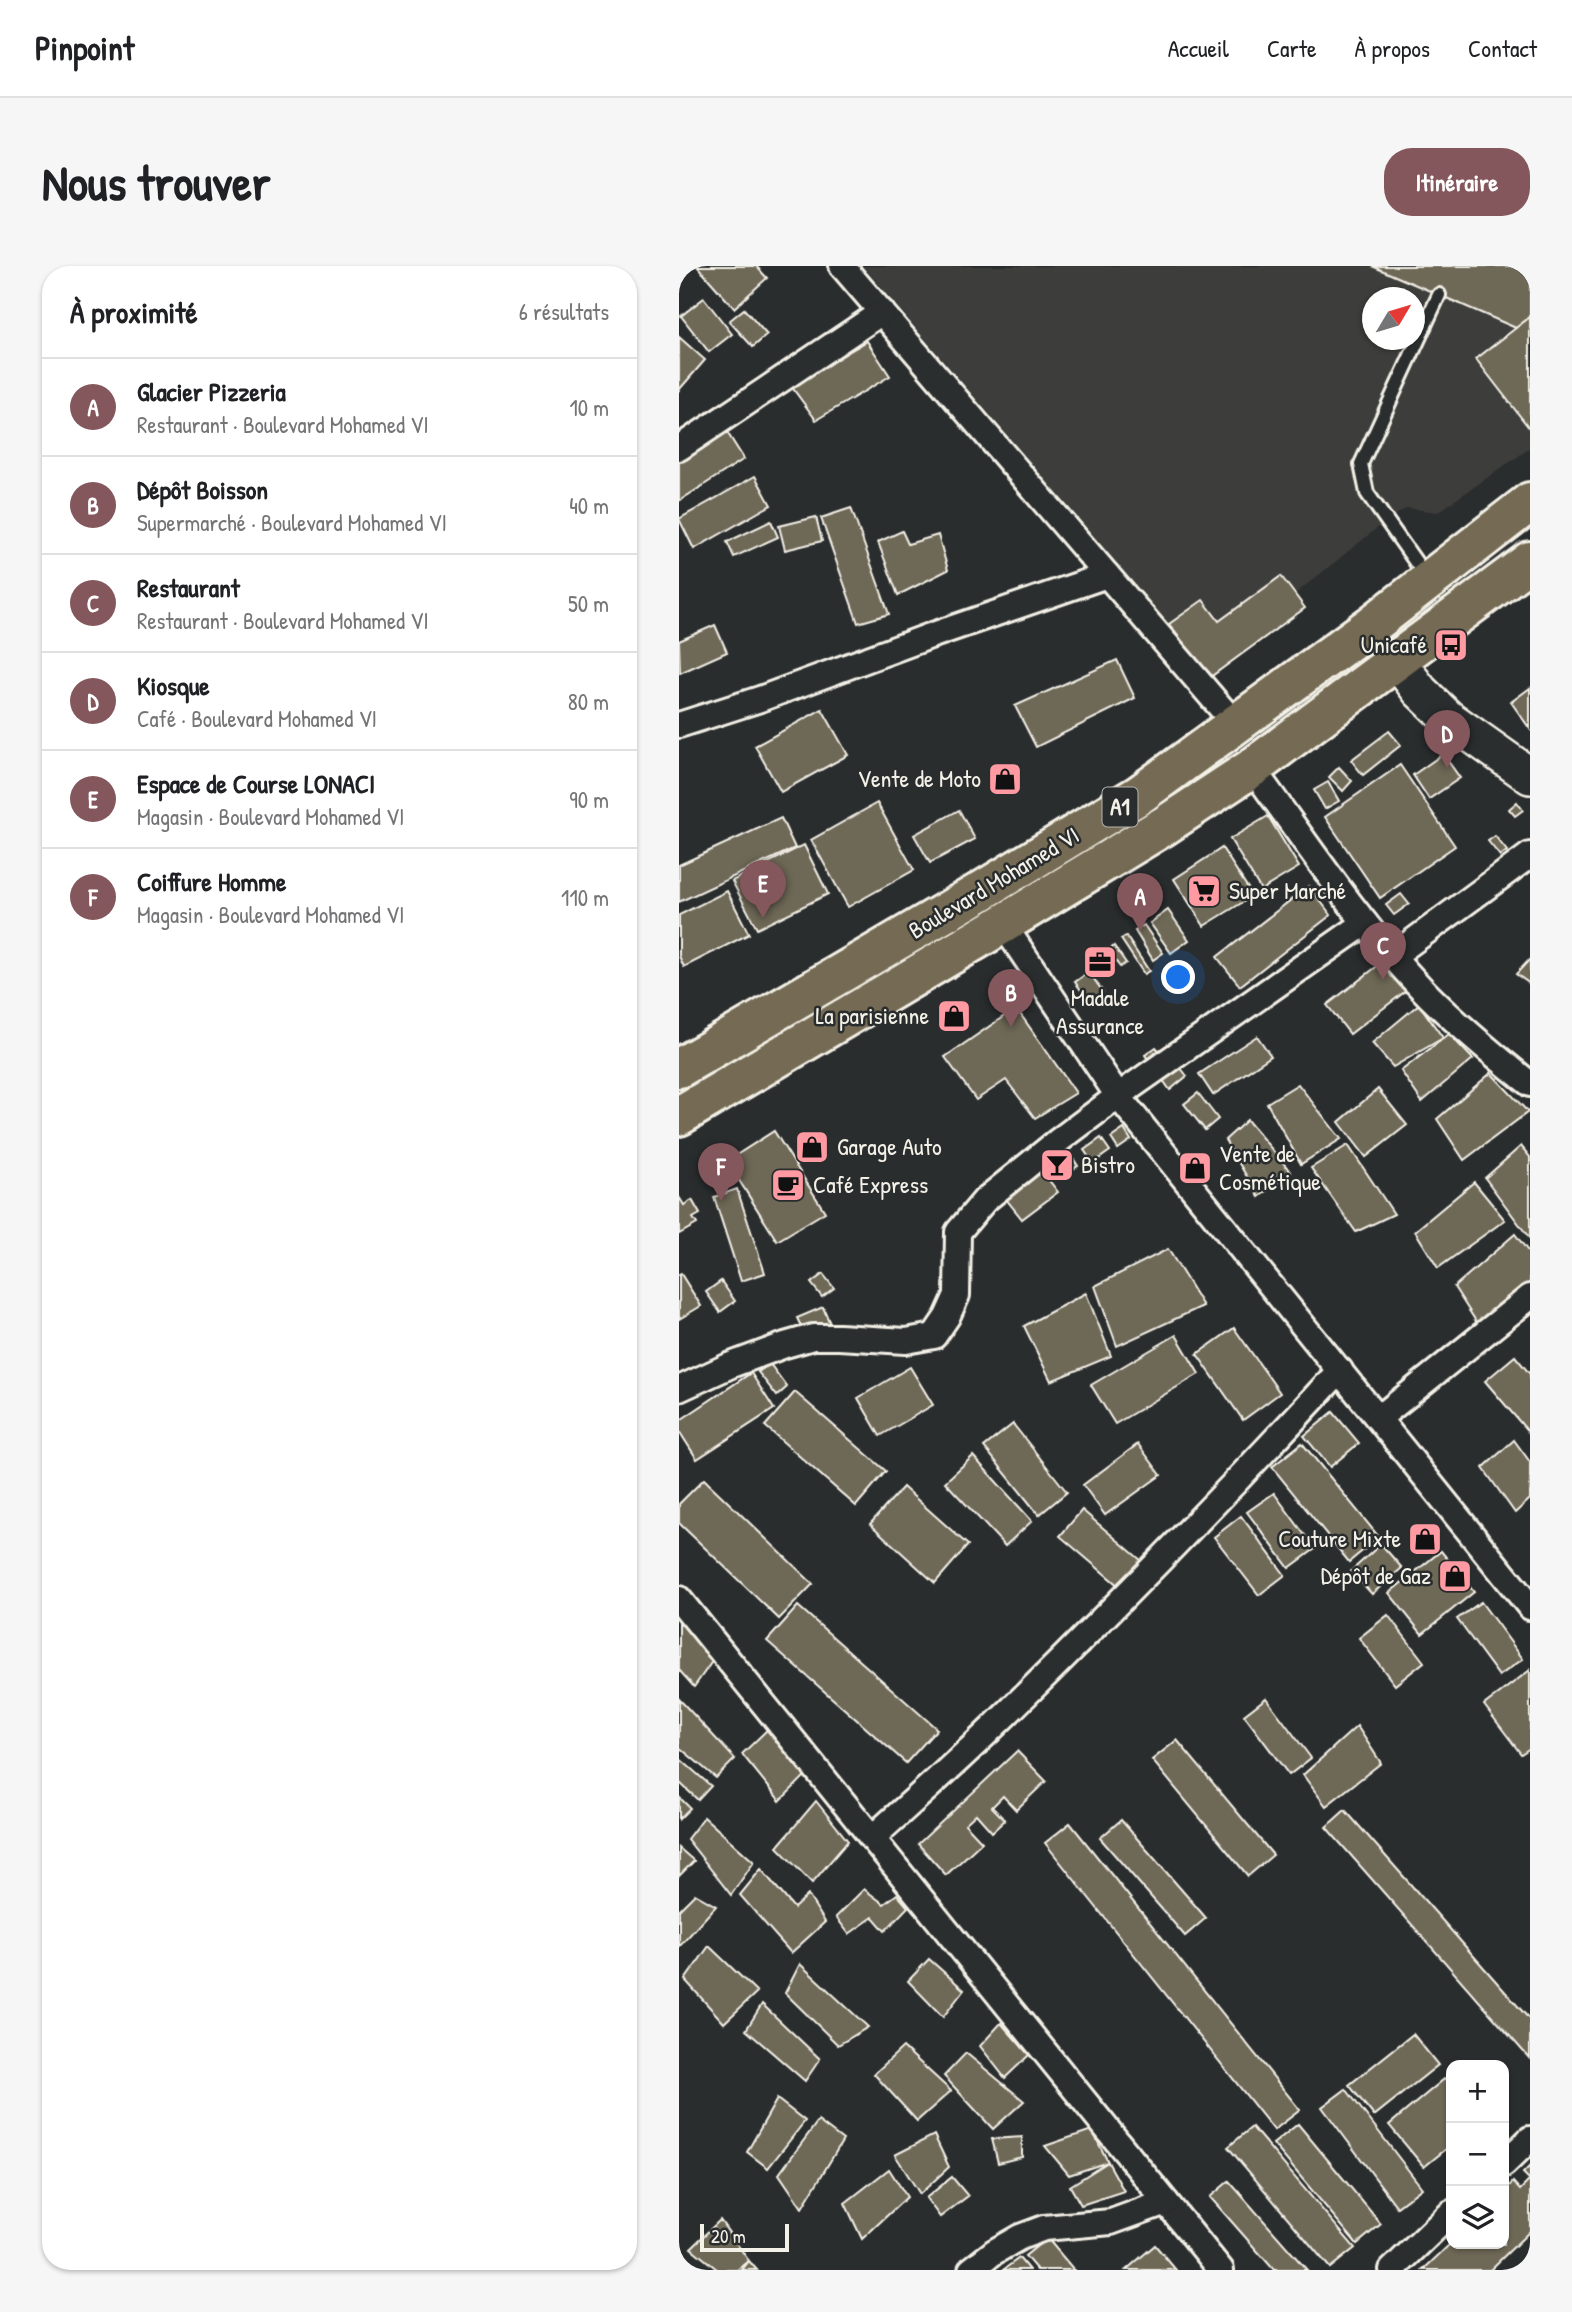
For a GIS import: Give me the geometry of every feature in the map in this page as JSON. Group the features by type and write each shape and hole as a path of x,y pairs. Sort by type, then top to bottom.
{"main road":[{"name":"Boulevard Mohamed VI","path":"679,1068 980,892 1139,795 1373,624 1530,502"},
{"name":"Boulevard Mohamed VI","path":"679,1116 1003,925 1154,832 1252,768 1530,561"},
{"path":"1373,624 1397,662"}],"street":[{"path":"842,266 1235,724"},
{"path":"679,448 882,312"},
{"path":"679,725 760,699 930,636 1107,575"},
{"path":"1397,662 1420,691 1447,717 1530,776"},
{"path":"1252,768 1365,923 1393,956 1461,1026 1530,1084"},
{"path":"1393,956 1530,855"},
{"path":"679,1389 731,1365 813,1337 906,1341 934,1335 947,1317 957,1295 958,1232 985,1200 1118,1096 1365,923"},
{"path":"1003,925 1118,1096 1530,1607"},
{"path":"1379,1418 1530,1297"},
{"path":"872,1838 992,1728 1145,1577 1340,1370"},
{"path":"679,1599 1221,2270"},
{"path":"1509,2159 1530,2139"},
{"path":"971,2270 1020,2237 1044,2228 1111,2222 1166,2202"},
{"path":"1392,2270 1446,2218"}],"lane":[{"path":"1429,581 1367,493 1360,464 1439,295"}],"shaded area":[{"name":"Unicafé","path":"863,266 1530,266 1530,448 1438,512 1407,508 1386,521 1295,594 1305,608 1209,678 1169,624"}],"building":[{"path":"697,266 756,266 767,278 734,308"},
{"path":"1372,266 1530,266 1530,317 1516,328"},
{"path":"704,298 732,334 709,352 681,316"},
{"path":"744,309 767,335 753,347 729,321"},
{"path":"1530,317 1530,429 1476,359"},
{"path":"679,337 705,360 679,390"},
{"path":"867,341 890,376 816,420 791,386"},
{"path":"725,429 744,459 679,501 679,458"},
{"path":"755,476 771,505 694,549 679,519"},
{"path":"851,508 889,614 858,623 821,518"},
{"path":"816,517 822,541 785,550 779,526"},
{"path":"771,521 778,537 734,557 727,542"},
{"path":"902,531 908,544 938,535 948,570 898,595 878,542"},
{"path":"1281,576 1305,608 1209,678 1169,624 1203,600 1219,621"},
{"path":"715,625 727,652 680,673 679,641"},
{"path":"1117,660 1135,698 1036,747 1015,706"},
{"path":"1530,688 1530,729 1511,702"},
{"path":"822,709 848,755 781,792 755,746"},
{"path":"1389,731 1401,745 1363,775 1351,760"},
{"path":"1443,754 1460,778 1429,799 1413,775"},
{"path":"1400,765 1455,846 1380,898 1325,817"},
{"path":"1339,767 1352,781 1343,791 1329,777"},
{"path":"1328,782 1339,801 1325,809 1314,790"},
{"path":"1517,802 1523,810 1515,816 1509,809"},
{"path":"877,803 914,870 848,907 811,840"},
{"path":"959,810 975,839 930,863 914,835"},
{"path":"1268,816 1299,867 1261,890 1230,839"},
{"path":"781,818 795,848 679,902 679,865"},
{"path":"1495,836 1507,851 1500,856 1488,841"},
{"path":"804,845 828,894 757,929 732,881"},
{"path":"1222,848 1253,896 1204,926 1174,879"},
{"path":"1309,886 1331,915 1240,986 1217,957"},
{"path":"727,891 749,934 684,967 679,956 679,915"},
{"path":"1401,894 1409,904 1394,915 1386,905"},
{"path":"1168,910 1189,940 1171,953 1150,923"},
{"path":"1144,925 1163,953 1153,960 1135,931"},
{"path":"1126,936 1149,971 1144,974 1121,939"},
{"path":"1114,946 1126,963 1120,967 1108,951"},
{"path":"1100,958 1111,972 1103,978 1092,964"},
{"path":"1530,959 1530,984 1516,974"},
{"path":"1384,961 1407,990 1350,1034 1327,1005"},
{"path":"1089,972 1103,992 1089,1001 1075,982"},
{"path":"1419,1004 1443,1038 1393,1067 1372,1043"},
{"path":"1016,1008 1076,1093 1035,1118 1006,1080 976,1100 945,1057"},
{"path":"1449,1034 1473,1059 1422,1102 1401,1071"},
{"path":"1257,1036 1271,1056 1213,1095 1199,1074"},
{"path":"1156,1047 1161,1053 1150,1062 1145,1055"},
{"path":"1177,1063 1187,1076 1170,1090 1160,1076"},
{"path":"1491,1073 1528,1112 1464,1160 1437,1119"},
{"path":"1298,1084 1341,1139 1301,1164 1267,1103"},
{"path":"1378,1089 1407,1125 1366,1157 1339,1122"},
{"path":"1198,1093 1218,1119 1205,1130 1184,1104"},
{"path":"1247,1120 1291,1172 1259,1197 1225,1140"},
{"path":"1124,1129 1131,1140 1118,1149 1111,1138"},
{"path":"774,1131 825,1212 777,1241 727,1161"},
{"path":"1101,1138 1110,1151 1093,1163 1084,1150"},
{"path":"1348,1145 1394,1214 1356,1232 1311,1168"},
{"path":"1521,1146 1530,1157 1530,1239 1485,1178"},
{"path":"1069,1152 1078,1166 1057,1179 1048,1165"},
{"path":"1038,1166 1058,1192 1022,1219 1002,1194"},
{"path":"1474,1182 1505,1220 1438,1268 1415,1231"},
{"path":"737,1189 765,1273 741,1281 714,1197"},
{"path":"679,1197 684,1205 692,1200 700,1214 693,1218 697,1224 679,1234"},
{"path":"1515,1234 1530,1254 1530,1285 1479,1326 1454,1287"},
{"path":"1168,1249 1203,1306 1117,1346 1095,1286"},
{"path":"681,1274 701,1306 679,1319 679,1275"},
{"path":"823,1274 834,1288 822,1297 811,1283"},
{"path":"721,1281 735,1301 720,1312 706,1292"},
{"path":"1086,1293 1111,1356 1051,1381 1024,1326"},
{"path":"823,1307 831,1326 806,1337 797,1318"},
{"path":"1234,1328 1280,1393 1243,1420 1197,1354"},
{"path":"1176,1335 1199,1374 1115,1424 1091,1385"},
{"path":"1515,1356 1530,1374 1530,1434 1485,1381"},
{"path":"770,1364 787,1387 777,1396 758,1372"},
{"path":"910,1367 933,1405 880,1436 858,1398"},
{"path":"751,1373 774,1409 697,1459 679,1431 679,1421"},
{"path":"795,1392 886,1471 856,1506 765,1426"},
{"path":"1333,1412 1359,1443 1330,1467 1304,1436"},
{"path":"1013,1424 1067,1492 1039,1515 984,1447"},
{"path":"1514,1440 1530,1462 1530,1499 1515,1513 1483,1468"},
{"path":"1302,1443 1379,1537 1349,1562 1272,1467"},
{"path":"1138,1444 1161,1475 1105,1515 1083,1485"},
{"path":"973,1456 1032,1521 1005,1546 945,1482"},
{"path":"704,1479 813,1584 779,1619 679,1523 679,1504"},
{"path":"903,1487 968,1545 935,1583 870,1524"},
{"path":"1274,1493 1315,1549 1289,1568 1247,1512"},
{"path":"1082,1510 1142,1561 1120,1587 1060,1536"},
{"path":"1241,1516 1285,1575 1259,1595 1214,1537"},
{"path":"1381,1544 1402,1568 1372,1594 1351,1571"},
{"path":"1441,1551 1474,1592 1422,1634 1389,1593"},
{"path":"1481,1602 1523,1659 1499,1676 1457,1619"},
{"path":"798,1606 937,1729 906,1763 767,1641"},
{"path":"1388,1615 1424,1662 1395,1685 1359,1638"},
{"path":"679,1621 713,1660 694,1687 679,1670"},
{"path":"1530,1670 1530,1748 1521,1754 1484,1705"},
{"path":"1266,1698 1311,1758 1289,1775 1244,1715"},
{"path":"679,1699 735,1759 716,1778 679,1747"},
{"path":"1357,1726 1381,1763 1326,1806 1303,1775"},
{"path":"769,1728 806,1775 780,1801 742,1754"},
{"path":"1177,1740 1273,1855 1248,1876 1152,1760"},
{"path":"1017,1751 1046,1781 1016,1810 1003,1796 992,1807 1005,1820 992,1832 976,1814 965,1824 982,1842 946,1875 918,1844"},
{"path":"679,1758 711,1786 698,1800 679,1782"},
{"path":"679,1797 690,1808 679,1819"},
{"path":"816,1801 848,1841 812,1883 777,1847"},
{"path":"1345,1810 1530,2020 1530,2059 1326,1827"},
{"path":"704,1817 754,1862 731,1895 687,1839"},
{"path":"1121,1820 1206,1918 1185,1936 1100,1838"},
{"path":"1070,1823 1300,2110 1274,2130 1045,1843"},
{"path":"679,1848 694,1861 679,1876"},
{"path":"761,1869 794,1908 808,1895 825,1922 791,1953 740,1895"},
{"path":"864,1889 884,1904 897,1894 908,1907 885,1931 873,1917 849,1934 836,1917"},
{"path":"695,1894 716,1906 679,1947 679,1910"},
{"path":"709,1946 757,1992 724,2023 685,1980"},
{"path":"929,1959 964,1990 943,2017 908,1981"},
{"path":"800,1964 868,2027 838,2045 785,1993"},
{"path":"762,2004 820,2059 805,2081 746,2030"},
{"path":"1001,2023 1029,2055 1005,2078 980,2046"},
{"path":"1413,2034 1438,2065 1374,2116 1349,2085"},
{"path":"903,2047 951,2091 917,2121 874,2074"},
{"path":"966,2053 1024,2101 993,2129 944,2076"},
{"path":"1446,2078 1446,2149 1424,2167 1389,2125"},
{"path":"1346,2089 1422,2188 1397,2207 1322,2107"},
{"path":"777,2099 805,2121 768,2168 747,2152"},
{"path":"818,2121 843,2140 802,2208 779,2174"},
{"path":"1298,2124 1381,2224 1357,2244 1273,2144"},
{"path":"1252,2127 1355,2248 1330,2268 1228,2147"},
{"path":"1092,2130 1108,2162 1069,2175 1045,2146"},
{"path":"934,2135 949,2167 920,2194 895,2155"},
{"path":"1022,2137 1022,2157 998,2163 992,2139"},
{"path":"1108,2162 1124,2191 1081,2205 1070,2186"},
{"path":"1530,2166 1530,2180 1523,2173"},
{"path":"889,2169 907,2197 862,2239 845,2203"},
{"path":"952,2177 968,2196 940,2217 926,2198"},
{"path":"1530,2180 1530,2231 1490,2270 1423,2270 1446,2248 1509,2249 1509,2186 1513,2182 1520,2190"},
{"path":"1229,2181 1307,2270 1274,2270 1210,2197"},
{"path":"720,2220 749,2261 738,2270 718,2270 691,2248"},
{"path":"1047,2238 1074,2270 1037,2270 1025,2256"},
{"path":"1155,2245 1176,2270 1126,2270"},
{"path":"1019,2258 1029,2270 1003,2270"},
{"path":"749,2261 757,2270 742,2270"}],"place":[{"name":"Unicafé","path":"1451,645"},
{"name":"Kiosque","path":"1447,768"},
{"name":"Vente de Moto","path":"1005,779"},
{"name":"Super Marché","path":"1204,891"},
{"name":"Espace de Course LONACI","path":"763,918"},
{"name":"Glacier Pizzeria","path":"1140,931"},
{"name":"Madale Assurance","path":"1100,962"},
{"name":"Restaurant","path":"1383,980"},
{"name":"La parisienne","path":"954,1016"},
{"name":"Dépôt Boisson","path":"1011,1027"},
{"name":"Garage Auto","path":"812,1147"},
{"name":"Bistro","path":"1057,1165"},
{"name":"Vente de Cosmétique","path":"1195,1168"},
{"name":"Café Express","path":"788,1185"},
{"name":"Coiffure Homme","path":"721,1201"},
{"name":"Couture Mixte","path":"1425,1539"},
{"name":"Dépôt de Gaz","path":"1455,1576"}]}
